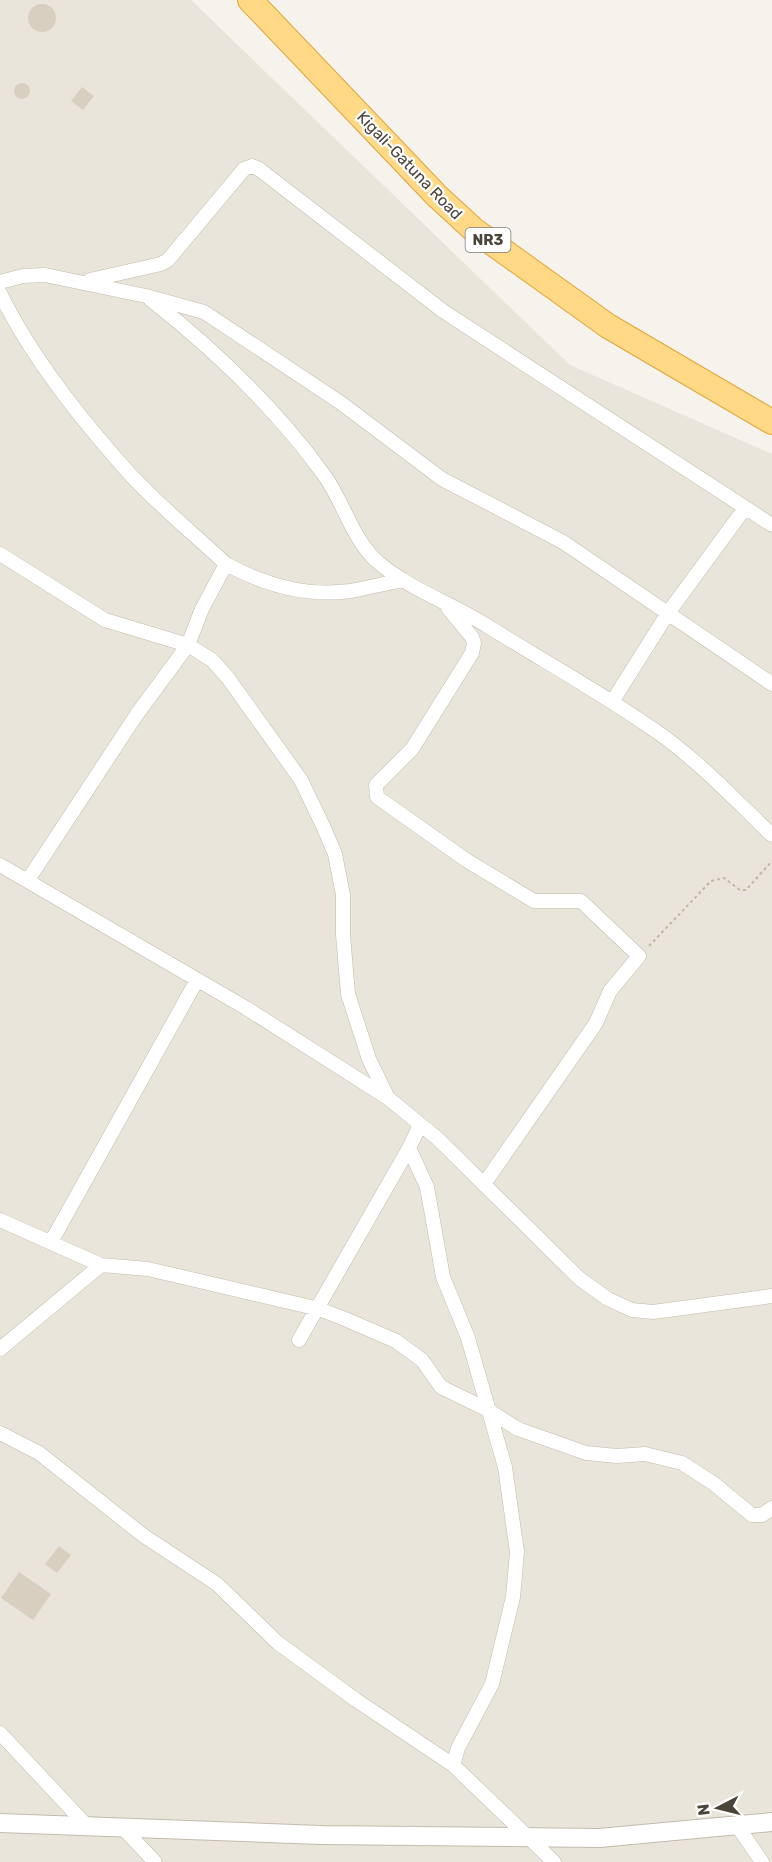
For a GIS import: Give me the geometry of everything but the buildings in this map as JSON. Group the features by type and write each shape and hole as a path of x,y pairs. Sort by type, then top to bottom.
{"highway":[{"name":"Kigali-Gatuna Road","path":"250,0 437,196 474,230 608,326 772,422"}],"street":[{"path":"84,282 161,264 168,260 244,169 252,166 259,168 443,311 772,525"},
{"path":"0,282 23,276 45,275 146,296 204,312 341,403 442,479 563,542 772,684"},
{"path":"0,293 14,321 43,366 129,474 226,564 280,587 308,590 349,591 404,580"},
{"path":"146,296 204,340 259,393 325,476 364,549 380,564 652,728 694,762 772,835"},
{"path":"612,702 668,613 745,508"},
{"path":"0,554 105,620 188,645 212,660 228,678 300,780 335,854 343,896 343,935 348,994 369,1059 388,1098"},
{"path":"28,880 137,714 188,645 202,609 226,564"},
{"path":"443,601 472,637 474,643 472,653 412,749 376,785 377,797 466,860 534,901 581,901 639,956 610,991 596,1023 484,1184"},
{"path":"0,865 197,980 388,1098 484,1184 580,1279 594,1291 620,1306 653,1312 772,1296"},
{"path":"51,1242 197,980"},
{"path":"299,1340 420,1125"},
{"path":"409,1148 427,1187 443,1277 468,1338 505,1467 517,1552 513,1597 492,1684 458,1748 453,1766"},
{"path":"0,1220 101,1265 148,1269 318,1309 396,1341 422,1360 441,1387 518,1428 586,1453 617,1456 645,1454 682,1463 713,1483 752,1515 762,1515 772,1508"},
{"path":"0,1349 101,1265"},
{"path":"0,1433 39,1453 144,1536 217,1584 287,1649 356,1700 453,1766 554,1862"},
{"path":"0,1733 86,1825"},
{"path":"0,1823 321,1835 599,1838 686,1832 736,1824 772,1822"},
{"path":"736,1824 762,1862"},
{"path":"123,1827 155,1862"}],"path":[{"path":"639,956 711,880 724,878 740,890 746,890 772,861"}],"shaded area":[{"path":"0,0 191,0 570,365 772,454 772,1862 0,1862"}]}
